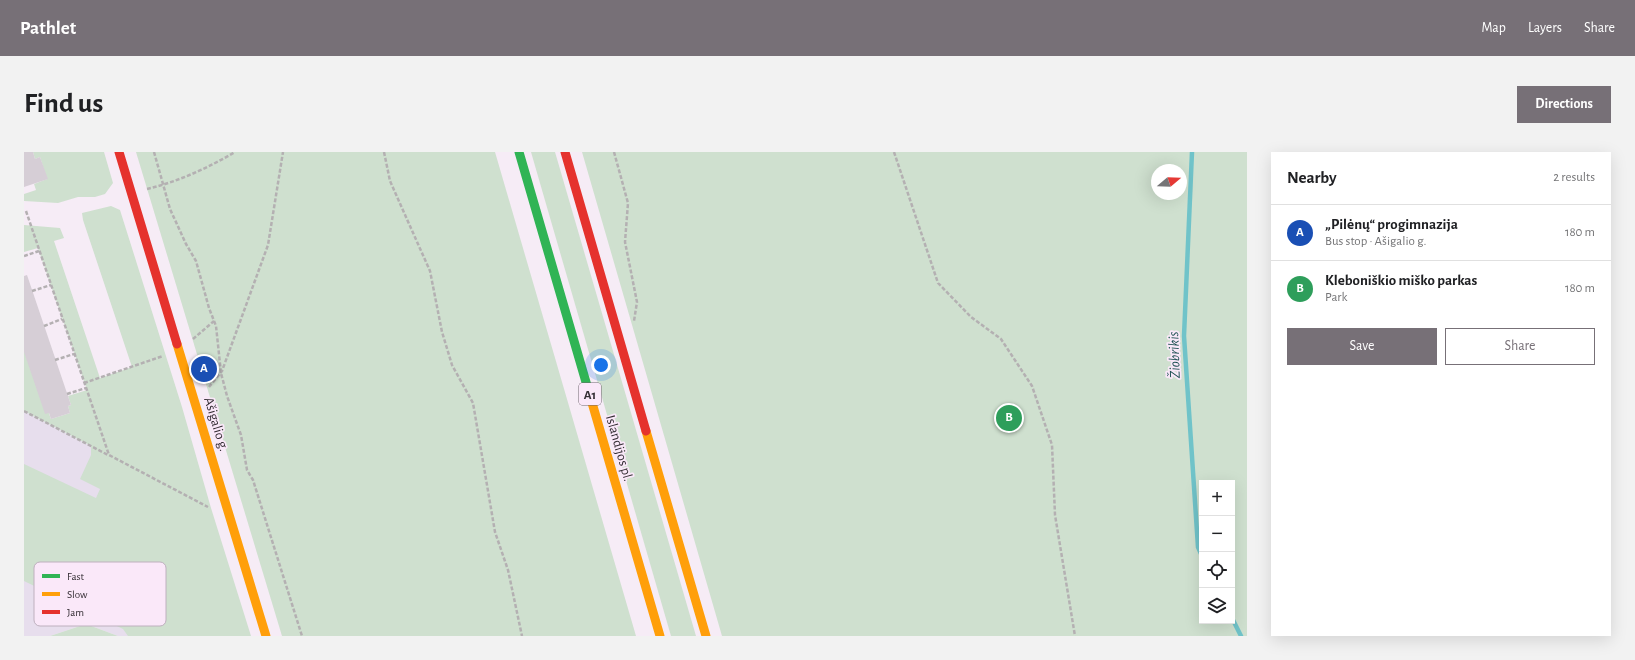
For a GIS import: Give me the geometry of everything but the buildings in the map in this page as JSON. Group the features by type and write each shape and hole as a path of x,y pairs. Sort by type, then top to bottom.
{"main road":[{"name":"Ašigalio g.","path":"119,152 266,636"},
{"name":"Islandijos pl.","path":"519,152 660,636"},
{"path":"565,152 706,636"}],"path":[{"path":"154,152 175,222 196,261 219,339 221,373 227,396 241,435 247,470 253,480 302,636"},
{"path":"132,192 163,185 217,163 235,152"},
{"path":"196,404 221,373 268,245 284,152"},
{"path":"384,152 390,181 430,271 442,332 452,365 473,403 495,532 508,570 522,636"},
{"path":"614,152 628,203 625,242 637,302 633,325"},
{"path":"894,152 938,283 971,317 1001,339 1032,386 1052,445 1054,515 1075,636"},
{"path":"26,211 109,455"},
{"path":"24,256 39,251"},
{"path":"32,292 51,285"},
{"path":"44,326 62,319"},
{"path":"84,383 180,351 214,321"},
{"path":"55,360 74,354"},
{"path":"67,394 86,388"},
{"path":"24,411 211,508"}],"shaded area":[{"path":"24,411 211,508 166,598 166,562 34,562 34,626 80,626 50,636 24,636"},
{"path":"91,626 152,626 147,636 118,636"}],"green space":[{"path":"33,152 104,152 113,183 105,194 95,197 78,197 58,203 24,201 24,194 36,190 34,184 47,179 40,157 35,159"},
{"path":"136,152 495,152 636,636 282,636"},
{"path":"531,152 555,152 696,636 671,636"},
{"path":"582,152 1247,152 1247,636 722,636"},
{"path":"111,206 120,210 182,407 211,508 251,636 128,636 123,629 117,626 166,626 166,562 34,562 34,586 24,581 24,464 96,498 100,489 80,479 91,455 91,446 24,411 24,344 32,373 51,419 70,413 68,406 71,405 68,396 87,390 38,248 24,252 24,225 60,228 64,238 54,241 100,378 132,367 83,220 82,213"},
{"path":"80,626 91,626 118,636 50,636"}],"waterway":[{"name":"Žiobrikis","path":"1192,152 1184,336 1198,547 1200,552"},
{"name":"Žiobrikis","path":"1235,624 1241,636"}],"traffic: fast":[{"path":"519,152 588,389"}],"traffic: slow":[{"path":"177,344 266,636"},
{"path":"588,389 660,636"},
{"path":"646,431 706,636"}],"traffic: jam":[{"path":"119,152 177,344"},
{"path":"565,152 646,431"}],"place":[{"name":"„Pilėnų“ progimnazija","path":"204,369"},
{"name":"Kleboniškio miško parkas","path":"1009,418"}]}
